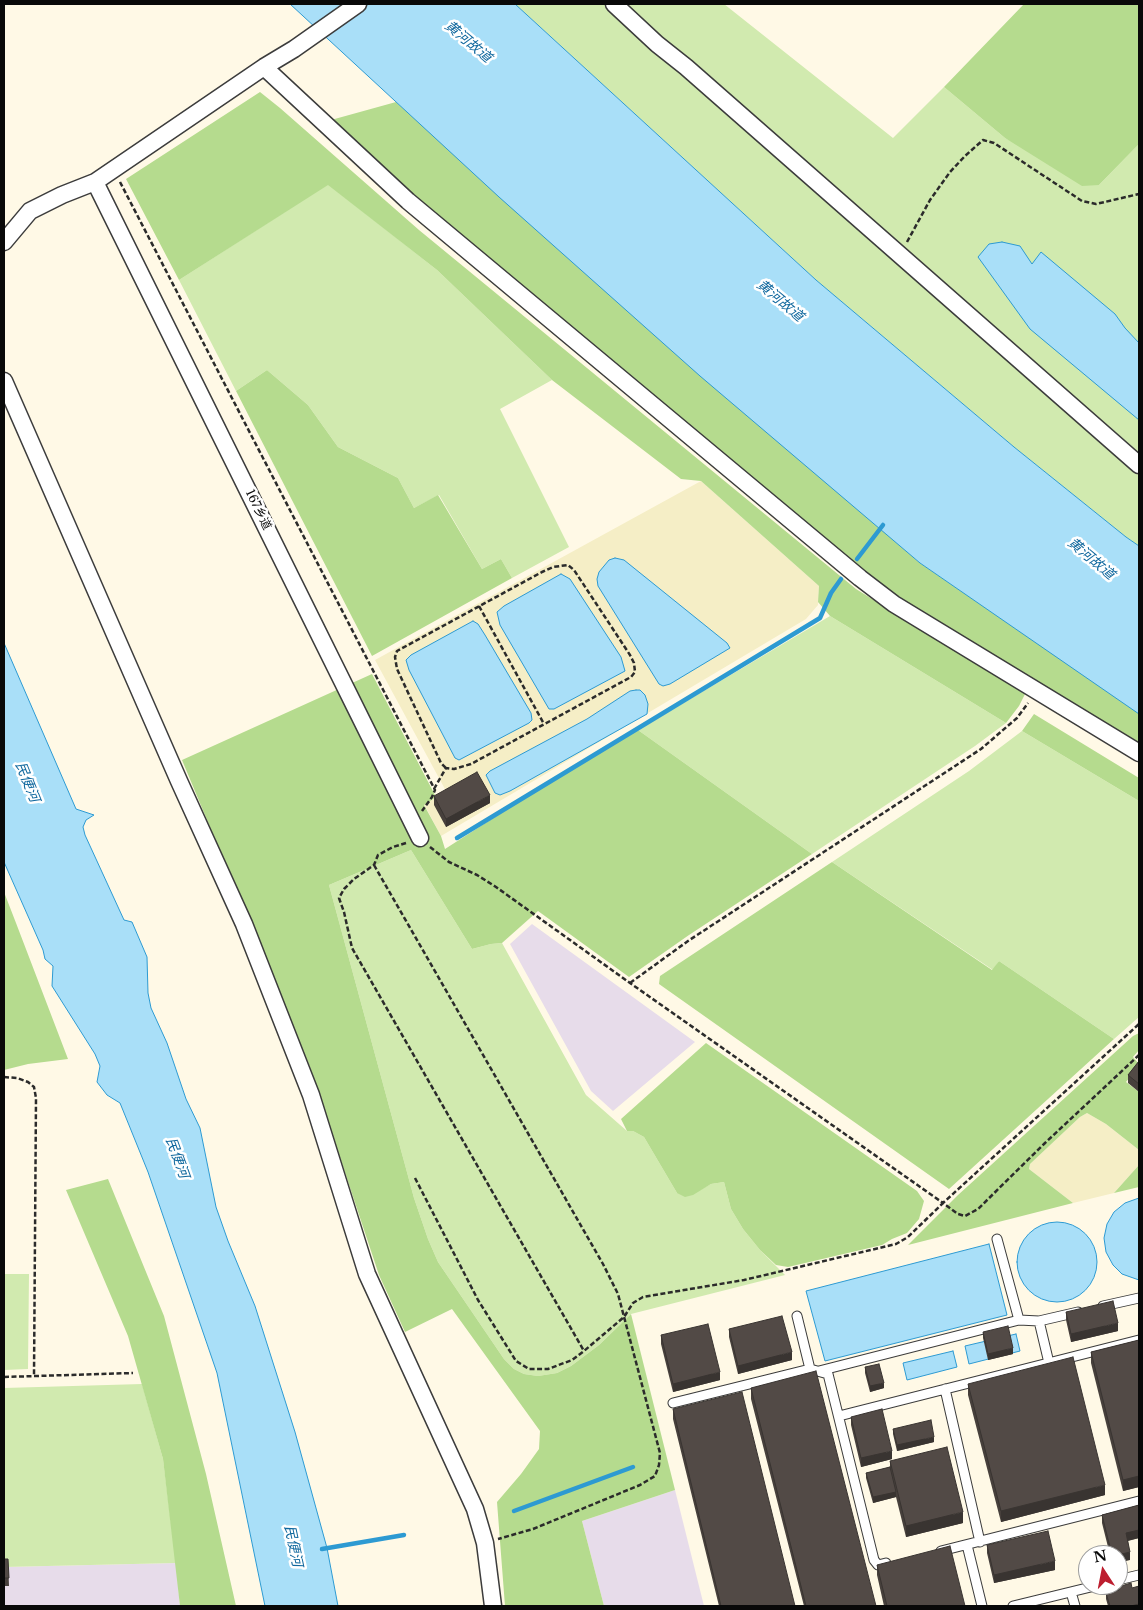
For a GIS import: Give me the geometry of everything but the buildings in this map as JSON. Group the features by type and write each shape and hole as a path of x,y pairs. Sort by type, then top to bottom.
{"street":[{"path":"4,242 30,211 62,195 95,182 358,4"},
{"path":"614,4 657,44 686,67 1139,464"},
{"path":"264,67 408,201 860,578 894,604 1139,754"},
{"name":"167乡道","path":"95,182 420,838"},
{"path":"4,381 179,781 244,924 312,1095 367,1274 475,1509 485,1543 493,1606"}],"lane":[{"path":"997,1239 1018,1320"},
{"path":"672,1403 1018,1320 1039,1321 1139,1298"},
{"path":"797,1316 815,1370"},
{"path":"1039,1321 1049,1363"},
{"path":"839,1416 1139,1340"},
{"path":"815,1370 828,1374 874,1560 878,1565 896,1561"},
{"path":"945,1389 980,1542"},
{"path":"931,1553 1139,1502"},
{"path":"967,1545 982,1606"},
{"path":"1013,1606 1078,1590"},
{"path":"1071,1592 1075,1606"}],"path":[{"path":"900,254 930,200 950,172 964,156 983,140 994,143 1082,201 1096,204 1139,194"},
{"path":"114,169 434,789"},
{"path":"568,565 574,570 634,663 635,672 631,677 544,724 471,764 454,769 446,768 441,763 397,669 395,656 397,651 553,567 568,565"},
{"path":"479,606 544,724"},
{"path":"630,983 688,941 980,749 1017,718 1026,707 1035,690"},
{"path":"411,820 421,812 432,798 434,789 446,768"},
{"path":"584,1351 352,948 339,898 349,884 374,865 378,855 393,847 420,838 449,862 477,875 496,887 958,1214 965,1216 978,1209 1139,1055"},
{"path":"374,865 603,1264 618,1294 660,1453 659,1466 655,1476 640,1485 533,1529 485,1543"},
{"path":"415,1178 478,1300 516,1361 529,1369 548,1370 572,1360 584,1351 624,1317 633,1303 643,1297 744,1280 896,1244 908,1238 943,1203 1139,1024"},
{"path":"4,1077 17,1078 28,1082 34,1087 36,1098 34,1376"},
{"path":"4,1377 133,1374"}],"shaded area":[{"path":"701,481 819,586 818,605 806,619 441,836 424,804 446,791 375,660"},
{"path":"532,924 695,1042 613,1111 591,1091 510,944"},
{"path":"1087,1113 1106,1124 1139,1150 1139,1165 1114,1193 1073,1203 1029,1169 1030,1164 1080,1117"},
{"path":"675,1490 704,1606 604,1606 582,1521"},
{"path":"176,1563 180,1606 4,1606 4,1567"}],"green space":[{"path":"515,4 724,4 893,138 944,87 1005,138 1099,185 1139,144 1139,546 1014,447 816,280"},
{"path":"1024,4 1139,4 1139,144 1099,185 1082,186 1005,138 944,87"},
{"path":"260,92 419,230 856,589 1025,694 1019,706 1006,723 830,616 818,602 819,586 701,481 681,479 552,380 437,270 328,185 179,280 126,179"},
{"path":"396,102 920,563 1139,712 1139,745 892,594 429,210 331,120"},
{"path":"328,184 437,270 552,380 500,409 569,547 512,578 501,559 482,569 439,495 414,508 398,478 338,447 308,405 267,370 236,391 179,280"},
{"path":"267,370 308,405 338,447 398,478 414,508 438,495 482,569 501,559 512,578 372,656 236,391"},
{"path":"830,616 1006,723 975,746 812,854 638,730"},
{"path":"372,674 436,797 424,805 441,836 445,849 534,792 638,730 812,854 629,977 538,911 502,943 472,949 411,850 329,885 414,1198 428,1239 438,1262 504,1359 514,1369 524,1374 538,1376 557,1373 571,1366 599,1345 631,1314 675,1490 582,1521 604,1606 505,1606 497,1502 539,1449 540,1431 452,1309 405,1332 379,1275 310,1067 182,760"},
{"path":"1034,714 1139,778 1139,801 1022,731"},
{"path":"1022,731 1139,801 1139,1017 1114,1039 999,961 993,970 832,862 969,771"},
{"path":"411,850 472,949 502,943 586,1095 627,1131 633,1131 644,1137 677,1193 696,1192 711,1184 724,1182 731,1209 743,1229 760,1250 785,1275 631,1314 599,1345 571,1366 557,1373 538,1376 524,1374 514,1369 504,1359 438,1262 428,1239 414,1198 329,885"},
{"path":"832,862 992,970 999,961 1114,1039 949,1189 659,984 660,976"},
{"path":"4,892 68,1059 28,1064 4,1070"},
{"path":"1139,1033 1139,1050 1133,1057 1139,1066 1126,1082 1139,1092 1139,1150 1106,1124 1087,1113 1080,1117 1030,1164 1029,1169 1073,1203 908,1245 958,1195 1133,1036"},
{"path":"706,1043 917,1191 924,1201 919,1219 907,1233 882,1245 788,1267 776,1265 760,1250 743,1229 731,1209 724,1182 711,1184 693,1195 685,1197 677,1193 644,1137 633,1131 627,1131 621,1119"},
{"path":"1139,1165 1139,1187 1114,1193"},
{"path":"108,1179 164,1316 206,1474 236,1606 180,1606 163,1459 128,1336 66,1190"},
{"path":"4,1274 29,1274 28,1369 4,1370"},
{"path":"142,1384 163,1459 176,1563 4,1567 4,1388"}],"water":[{"name":"黄河故道","path":"290,4 515,4 816,280 1014,447 1139,546 1139,714 920,563 700,376 499,197"},
{"path":"1002,242 1020,246 1032,264 1041,252 1115,314 1139,343 1139,420 1030,329 978,257 989,244"},
{"path":"615,558 624,560 727,643 730,648 670,684 663,686 659,684 598,586 599,572 609,560"},
{"path":"561,574 570,579 621,657 625,671 554,709 549,709 500,625 497,612 504,606"},
{"path":"473,621 478,624 485,635 531,713 532,720 459,760 455,758 409,670 406,660 411,655"},
{"name":"民便河","path":"4,643 76,809 94,815 86,820 83,827 85,835 124,920 132,922 147,957 148,993 151,1008 167,1043 186,1099 200,1128 216,1207 255,1306 295,1432 327,1548 338,1606 265,1606 217,1373 148,1172 120,1103 107,1095 97,1082 100,1066 95,1054 52,986 53,966 45,959 43,950 4,862"},
{"path":"640,690 645,695 648,704 647,714 510,791 500,795 495,793 486,775 490,771 587,719 630,691"},
{"path":"1139,1198 1139,1280 1122,1274 1113,1265 1106,1252 1104,1238 1107,1224 1114,1212 1125,1203"},
{"path":"1057,1222 1072,1225 1085,1234 1094,1247 1097,1262 1094,1277 1085,1290 1072,1299 1057,1302 1042,1299 1029,1290 1020,1277 1017,1262 1020,1247 1029,1234 1042,1225"},
{"path":"989,1244 1007,1315 825,1361 806,1291"},
{"path":"1016,1334 1020,1351 969,1364 965,1346"},
{"path":"953,1351 957,1367 907,1380 903,1363"}],"waterway":[{"path":"857,559 883,525"},
{"path":"457,838 820,618 831,593 841,579"},
{"path":"514,1511 633,1467"},
{"path":"322,1549 404,1535"}]}
